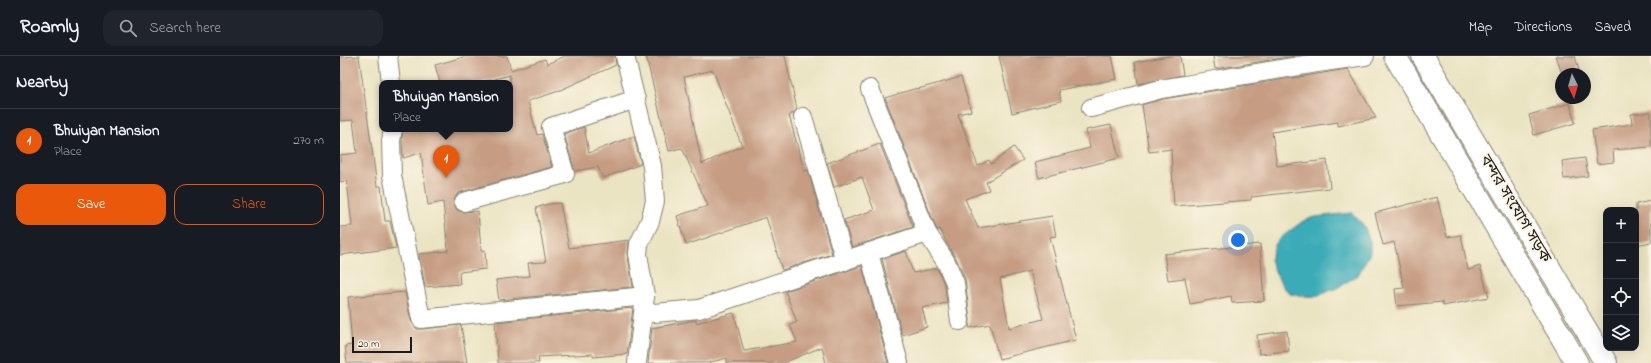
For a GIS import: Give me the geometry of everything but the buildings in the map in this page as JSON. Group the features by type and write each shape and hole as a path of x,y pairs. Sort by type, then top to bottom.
{"highway":[{"name":"বন্দর সংযোগ সড়ক","path":"1395,56 1577,363"},
{"name":"বন্দর সংযোগ সড়ক","path":"1423,56 1606,363"}],"street":[{"path":"388,56 391,80"},
{"path":"625,56 652,166 654,201 650,221 639,244 638,254 645,296 637,363"},
{"path":"1091,108 1161,89 1317,62 1365,56"},
{"path":"870,89 927,233 946,262 955,283 960,321"},
{"path":"464,202 566,174 551,127 636,99"},
{"path":"803,117 845,261"},
{"path":"393,132 392,175 421,319 645,296"},
{"path":"643,314 700,309 927,233"},
{"path":"869,252 899,363"}],"water":[{"path":"1352,213 1363,224 1370,241 1370,253 1358,275 1337,288 1314,297 1290,294 1281,284 1270,260 1275,245 1279,239 1303,221 1314,217"}],"place":[{"name":"Bhuiyan Mansion","path":"446,178"}]}
